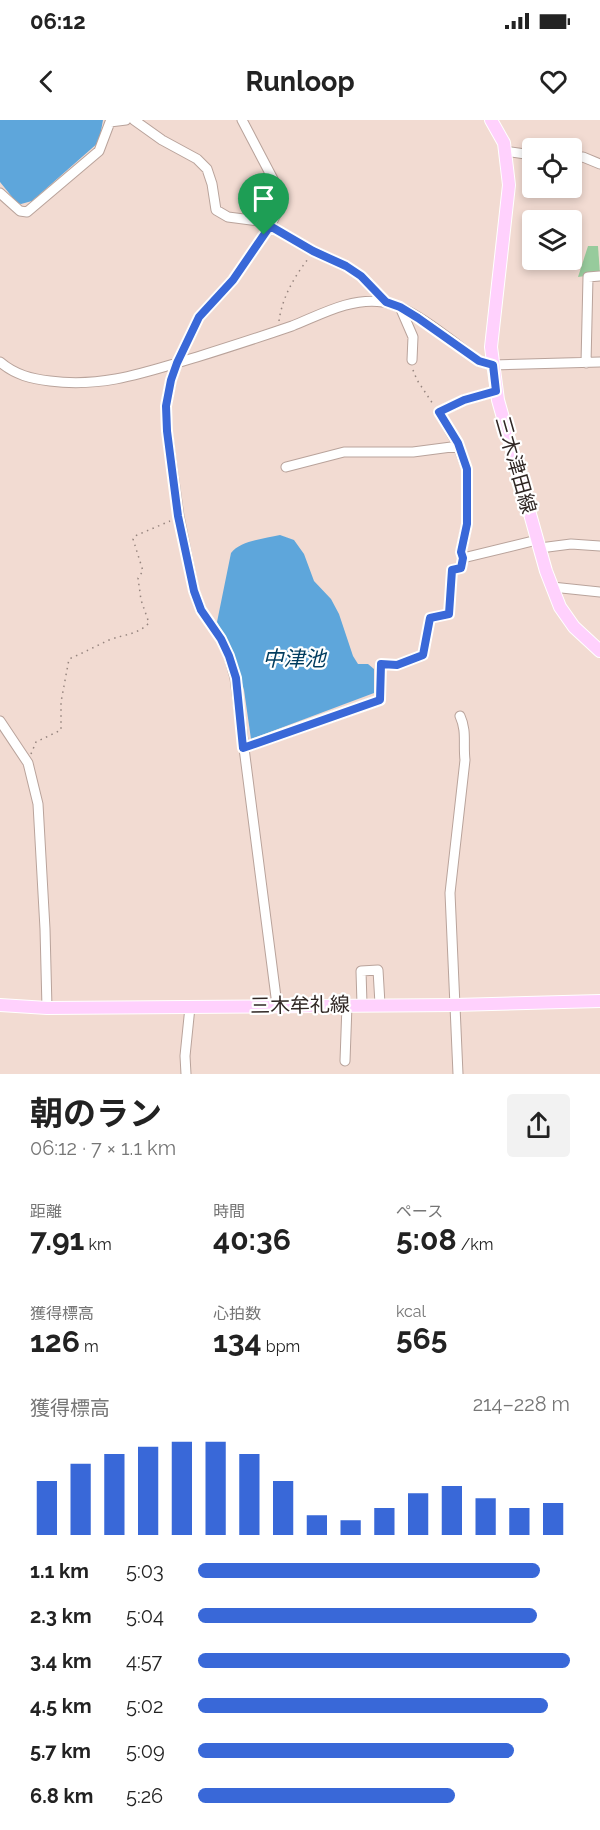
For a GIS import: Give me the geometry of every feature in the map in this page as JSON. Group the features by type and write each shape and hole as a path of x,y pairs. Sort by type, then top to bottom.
{"main road":[{"name":"三木津田線","path":"491,120 504,143 509,185 490,346 496,391 539,544 560,608 574,627 600,651"},
{"name":"三木牟礼線","path":"0,1005 47,1008 455,1005 600,1001"}],"street":[{"path":"0,193 20,211 27,213 99,151 110,122 126,120"},
{"path":"134,120 162,140 196,159 207,169 216,210 228,218 259,221 346,266 361,276 386,302"},
{"path":"242,120 274,181 280,197 277,213 233,280 199,317 177,363 166,406 178,516 197,600 201,610 221,639 236,678 277,1005"},
{"path":"505,150 522,153"},
{"path":"582,158 600,164"},
{"path":"586,363 588,277 600,276"},
{"path":"0,362 22,375 39,380 80,384 123,379 277,331 351,304 370,301 386,302 400,307 479,361 493,365 600,362"},
{"path":"400,307 413,337 412,360"},
{"path":"496,391 472,397 439,412 459,446 467,469 467,524 461,552 463,558 539,544 600,546"},
{"path":"286,466 344,452 413,452 459,446"},
{"path":"552,587 600,592"},
{"path":"243,748 380,700"},
{"path":"458,1074 450,893 465,760 463,747 465,726 460,716"},
{"path":"0,721 28,763 38,804 47,1008"},
{"path":"362,1004 361,971 378,970 380,1004"},
{"path":"345,1060 347,1005"},
{"path":"186,1074 185,1056 190,1007"}],"path":[{"path":"277,331 284,299 301,268 316,252"},
{"path":"412,360 413,372 417,380 439,412"},
{"path":"28,763 36,742 61,730 61,702 69,659 110,640 142,630 149,622 141,600 138,578 143,571 133,539 178,516"},
{"path":"380,700 381,664 397,665 423,655 430,618 449,614 452,570 461,568 463,558"}],"green space":[{"path":"588,246 598,246 600,274 578,277"}],"water":[{"path":"0,120 103,120 99,142 32,201 21,204 17,203 0,182"},
{"name":"中津池","path":"280,535 294,540 304,554 314,581 331,599 339,614 353,656 358,664 368,664 374,669 374,693 251,739 244,690 234,655 217,622 231,553 241,545"}],"route":[{"path":"270,226 361,276 386,302 418,318 479,361 493,365 496,391 480,394 439,412 458,443 465,460 467,524 461,552 463,558 461,568 452,570 449,614 428,620 423,655 397,665 381,664 380,700 243,748 236,678 221,639 201,610 194,591 178,516 166,406 177,363 199,317 233,280 264,235 270,226"}]}
